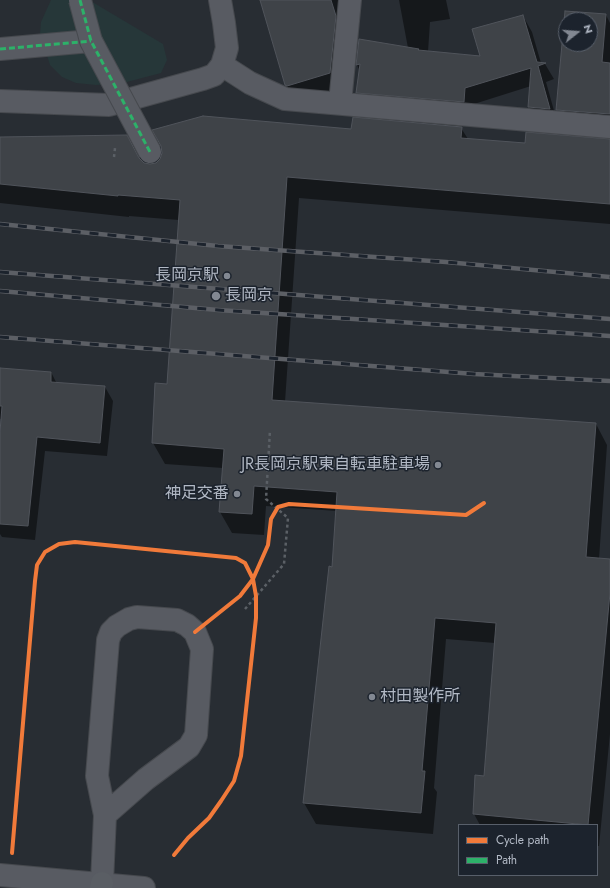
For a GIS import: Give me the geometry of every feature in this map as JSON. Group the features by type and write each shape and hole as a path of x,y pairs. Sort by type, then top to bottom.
{"street":[{"path":"80,0 91,41 150,152"},
{"path":"0,100 109,105 214,75 222,65 227,48 220,0"},
{"path":"340,103 350,0"},
{"path":"0,49 91,41"},
{"path":"222,65 250,83 285,99 610,127"},
{"path":"102,886 105,815 97,776 108,640 111,632 117,626 129,619 136,617 177,620 196,632 202,649 196,735 189,747 146,779 105,815"},
{"path":"0,875 102,886 144,888"}],"path":[{"path":"114,157 115,148"},
{"path":"245,609 284,564 288,518 266,499 270,430"},
{"path":"274,513 278,507 284,506"},
{"path":"255,590 256,603"}],"shaded area":[{"path":"51,0 89,0 163,44 167,60 161,73 123,83 96,85 76,83 62,77 50,65 40,34 41,22"}],"building":[{"path":"260,0 331,0 336,16 330,73 287,86 285,85"},
{"path":"598,13 606,14 602,62 610,63 610,114 556,110 561,52 598,52"},
{"path":"523,15 537,62 546,63 538,66 550,109 528,107 531,68 465,88 464,102 356,93 360,64 356,65 359,39 419,49 418,50 480,56 472,29"},
{"path":"203,116 351,129 353,117 462,127 461,138 525,143 526,132 610,139 610,204 287,177 272,400 596,423 586,557 610,559 610,593 588,824 473,814 475,775 484,776 496,623 435,618 422,771 425,771 421,813 303,803 329,566 332,567 337,492 254,486 252,514 219,512 224,449 152,443 155,383 167,384 180,200 118,196 0,184 0,137 127,135 139,158 144,163 150,164 156,163 160,159 162,153 161,146 152,130"},
{"path":"0,368 51,372 51,382 105,386 100,443 37,437 28,526 0,524 0,432 2,406 0,406"}],"railway":[{"path":"0,224 218,246 446,262 610,277"},
{"path":"0,272 610,319"},
{"path":"0,291 218,310 610,336"},
{"path":"0,337 474,374 610,381"}],"marked path":[{"path":"80,0 91,41 150,152"},
{"path":"0,49 91,41"}],"cycle path":[{"path":"195,632 240,596 253,579 268,545 271,519 278,507 289,504 466,515 484,503"},
{"path":"12,853 37,565 45,552 59,544 75,542 236,558 245,563 253,579 256,596 256,618 241,756 234,781 209,818 188,838 174,855"}],"place":[{"name":"長岡京駅","path":"227,276"},
{"name":"長岡京","path":"216,296"},
{"name":"JR長岡京駅東自転車駐車場","path":"438,465"},
{"name":"神足交番","path":"237,494"},
{"name":"村田製作所","path":"372,697"}]}
